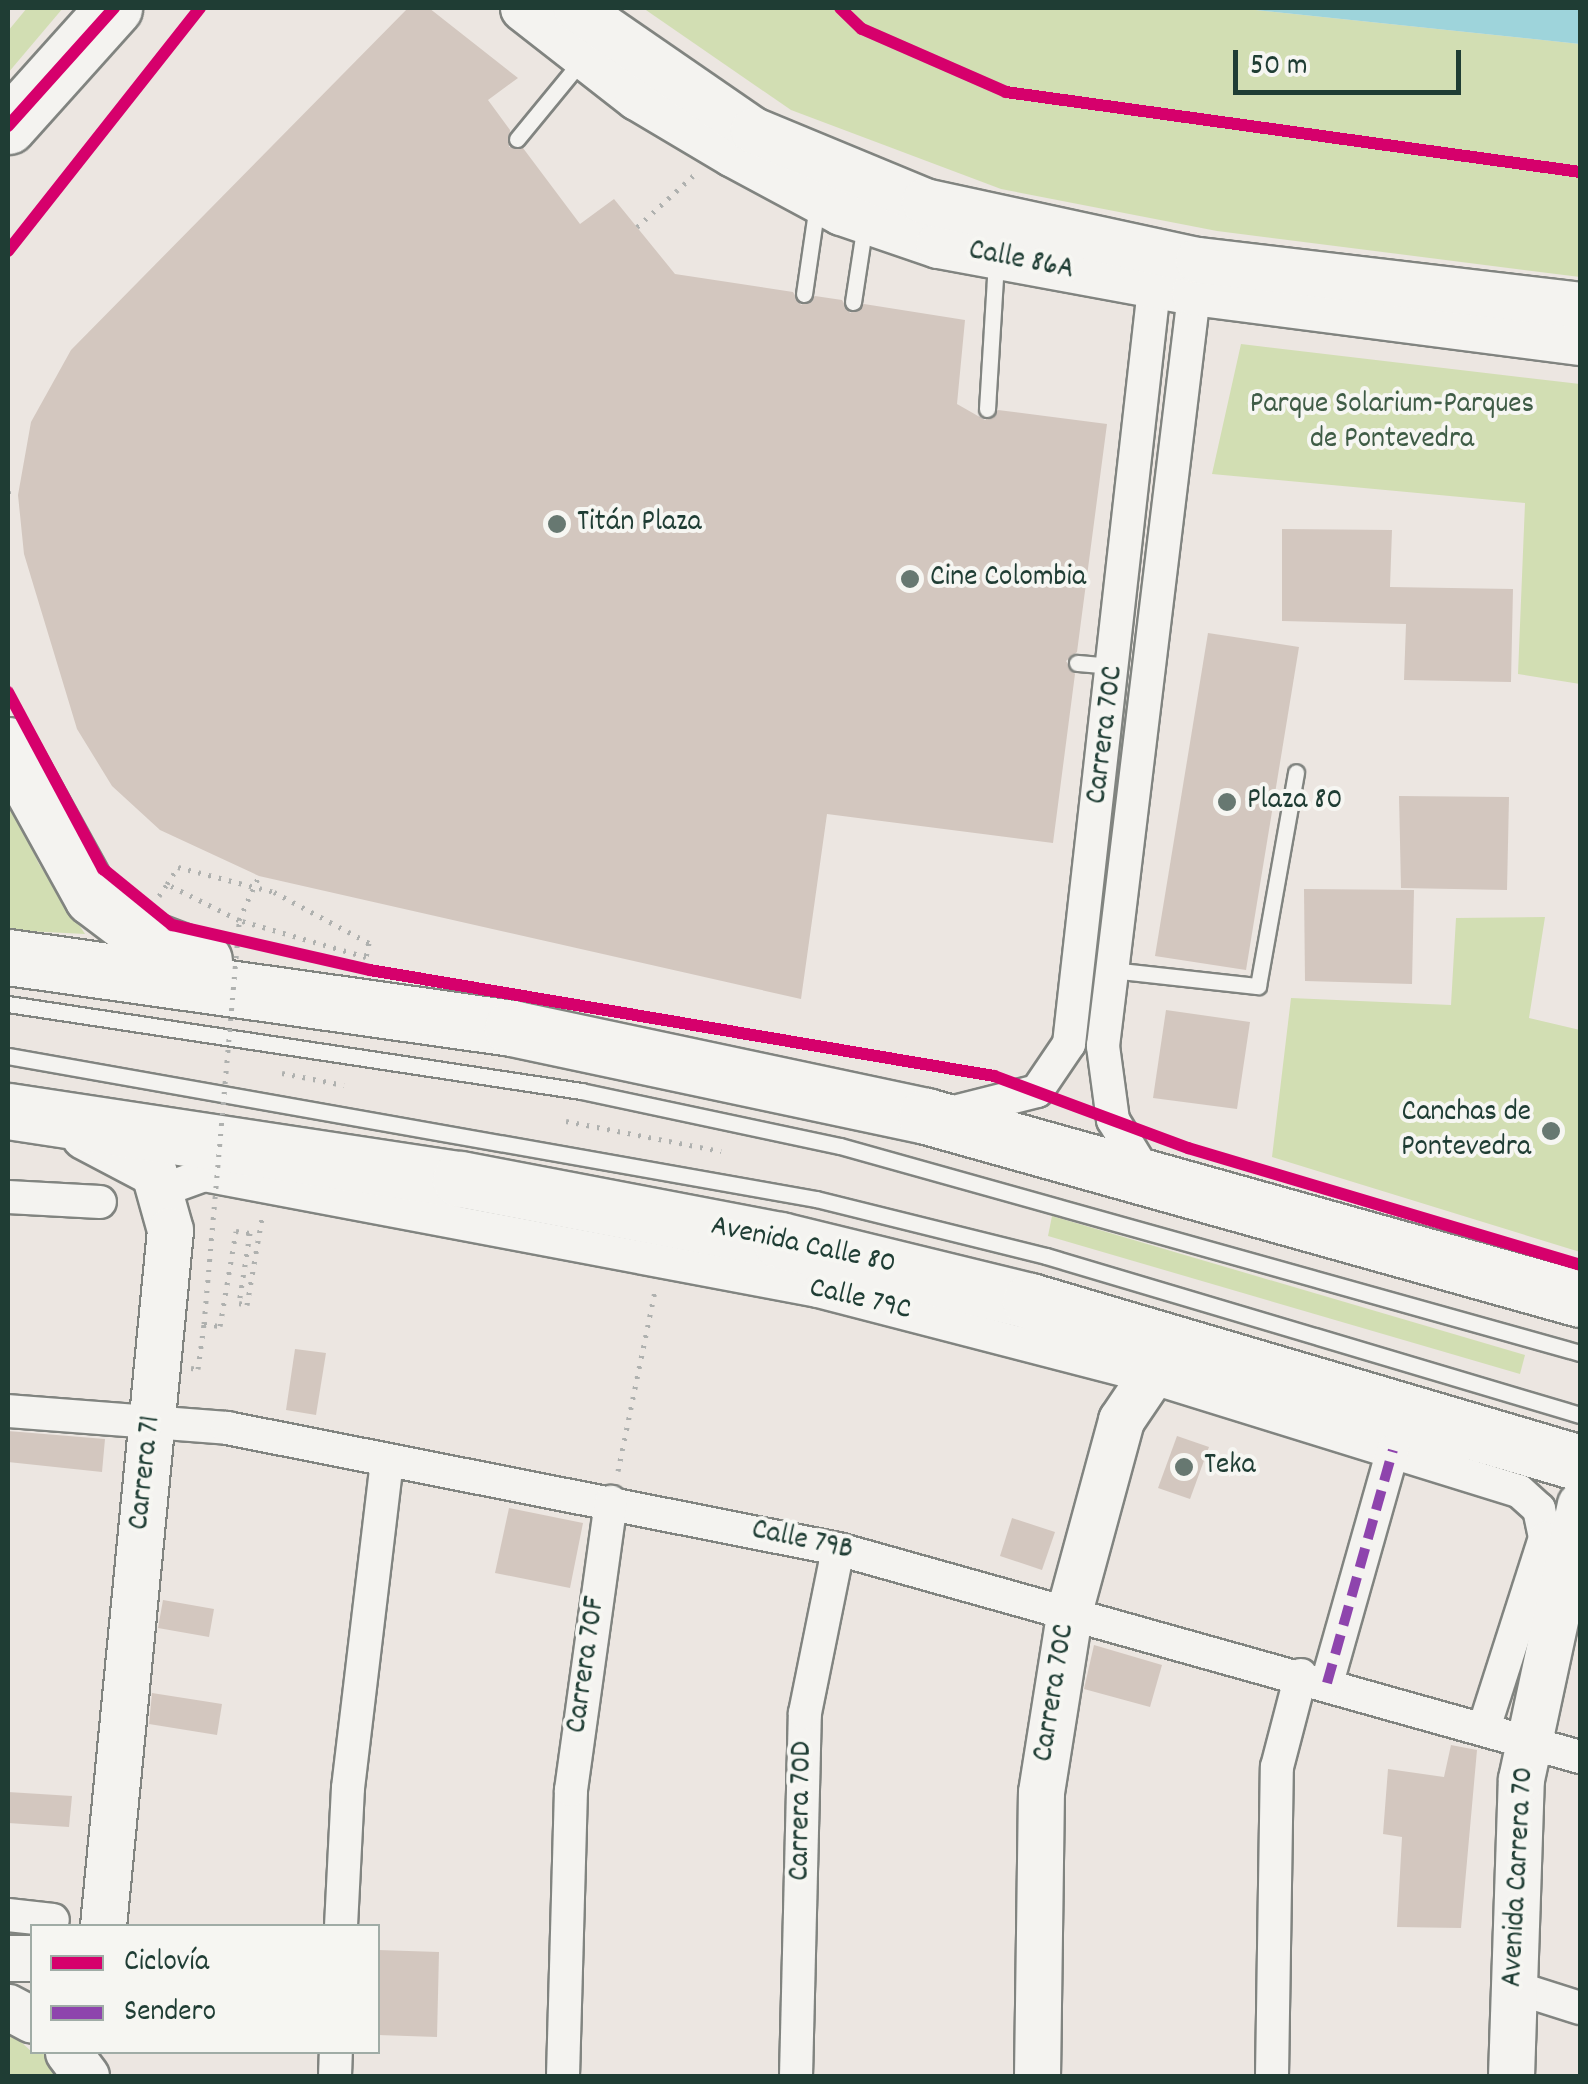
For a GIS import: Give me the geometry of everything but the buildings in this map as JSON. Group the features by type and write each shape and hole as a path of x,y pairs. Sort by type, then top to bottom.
{"highway":[{"path":"8,126 114,8"},
{"path":"8,158 66,65"},
{"path":"8,745 73,870 120,922 297,991"},
{"path":"8,956 297,991 926,1116 1146,1174 1580,1299"},
{"name":"Avenida Calle 80","path":"12,1111 442,1176 780,1240 1171,1363 1580,1463"}],"street":[{"name":"Calle 86A","path":"523,8 584,58 814,180 957,210 1176,273 1580,342"},
{"name":"Calle 86A","path":"576,8 644,62 814,180 865,222 996,258 1580,305"},
{"name":"Carrera 70C","path":"926,1116 1002,1105 1036,1092 1061,1064 1176,273"},
{"name":"Carrera 70C","path":"1146,1174 1106,1091 1112,970 1176,273"},
{"path":"12,1111 140,1160 163,1190"},
{"name":"Calle 79C","path":"163,1190 194,1175 268,1186 662,1258 1171,1363 1393,1450 1560,1506"},
{"name":"Carrera 71","path":"77,1924 153,1418 169,1250 163,1190"},
{"path":"8,1196 100,1202"},
{"name":"Carrera 70C","path":"1037,2076 1041,1792 1070,1608 1122,1420 1171,1363"},
{"name":"Calle 79B","path":"8,1412 153,1418 612,1502 838,1549 1070,1608 1580,1757"},
{"path":"1272,2076 1277,1767 1314,1679 1393,1450"},
{"path":"341,1924 348,1788 387,1462"},
{"name":"Carrera 70F","path":"563,2076 571,1790 612,1502"},
{"name":"Avenida Carrera 70","path":"1484,1728 1545,1538 1560,1506"},
{"name":"Avenida Carrera 70","path":"1511,2076 1528,1741 1560,1506"},
{"name":"Carrera 70D","path":"796,2076 805,1714 838,1549"},
{"path":"8,1915 52,1924"},
{"path":"1514,1987 1580,2008"},
{"path":"8,2007 30,2019"},
{"path":"70,2054 86,2076"}],"lane":[{"path":"517,139 584,58"},
{"path":"804,294 814,180"},
{"path":"853,302 865,222"},
{"path":"987,408 996,258"},
{"path":"1077,663 1116,666"},
{"path":"1112,970 1258,986 1296,772"},
{"path":"8,1004 581,1091 840,1146 1580,1354"},
{"path":"8,1056 816,1199 1046,1256 1580,1415"}],"path":[{"path":"637,226 699,170"},
{"path":"8,493 18,494"},
{"path":"166,884 239,920 366,957 369,943 274,892 178,867"},
{"path":"198,1370 239,920 260,876"},
{"path":"226,938 370,970"},
{"path":"207,1054 225,1056"},
{"path":"208,1066 244,1072"},
{"path":"262,1075 282,1073 344,1085"},
{"path":"566,1121 721,1150"},
{"path":"204,1324 220,1326 236,1230 250,1233 238,1303 247,1305 268,1186"},
{"path":"612,1502 662,1258"}],"green space":[{"path":"27,8 63,8 8,73 8,31"},
{"path":"643,8 1237,8 1580,44 1580,277 1217,231 1001,189 791,110"},
{"name":"Parque Solarium-Parques de Pontevedra","path":"1241,344 1580,384 1580,684 1518,674 1525,503 1212,474"},
{"path":"8,799 39,864 85,934 8,930"},
{"path":"1545,917 1529,1018 1580,1030 1580,1252 1272,1157 1291,998 1451,1005 1456,918"},
{"path":"1052,1216 1525,1355 1520,1374 1048,1236"},
{"path":"8,2030 30,2054 52,2054 69,2076 8,2076"}],"water":[{"path":"1237,8 1580,8 1580,44"}],"marked path":[{"path":"1327,1683 1393,1450"}],"cycle path":[{"path":"8,126 114,8"},
{"path":"8,251 200,8"},
{"path":"840,8 862,29 1006,92 1580,172"},
{"path":"8,692 103,869 172,925 370,970 994,1076 1188,1148 1580,1265"}],"place":[{"name":"Titán Plaza","path":"557,524"},
{"name":"Cine Colombia","path":"910,579"},
{"name":"Plaza 80","path":"1227,802"},
{"name":"Canchas de Pontevedra","path":"1551,1131"},
{"name":"Teka","path":"1184,1467"}]}
